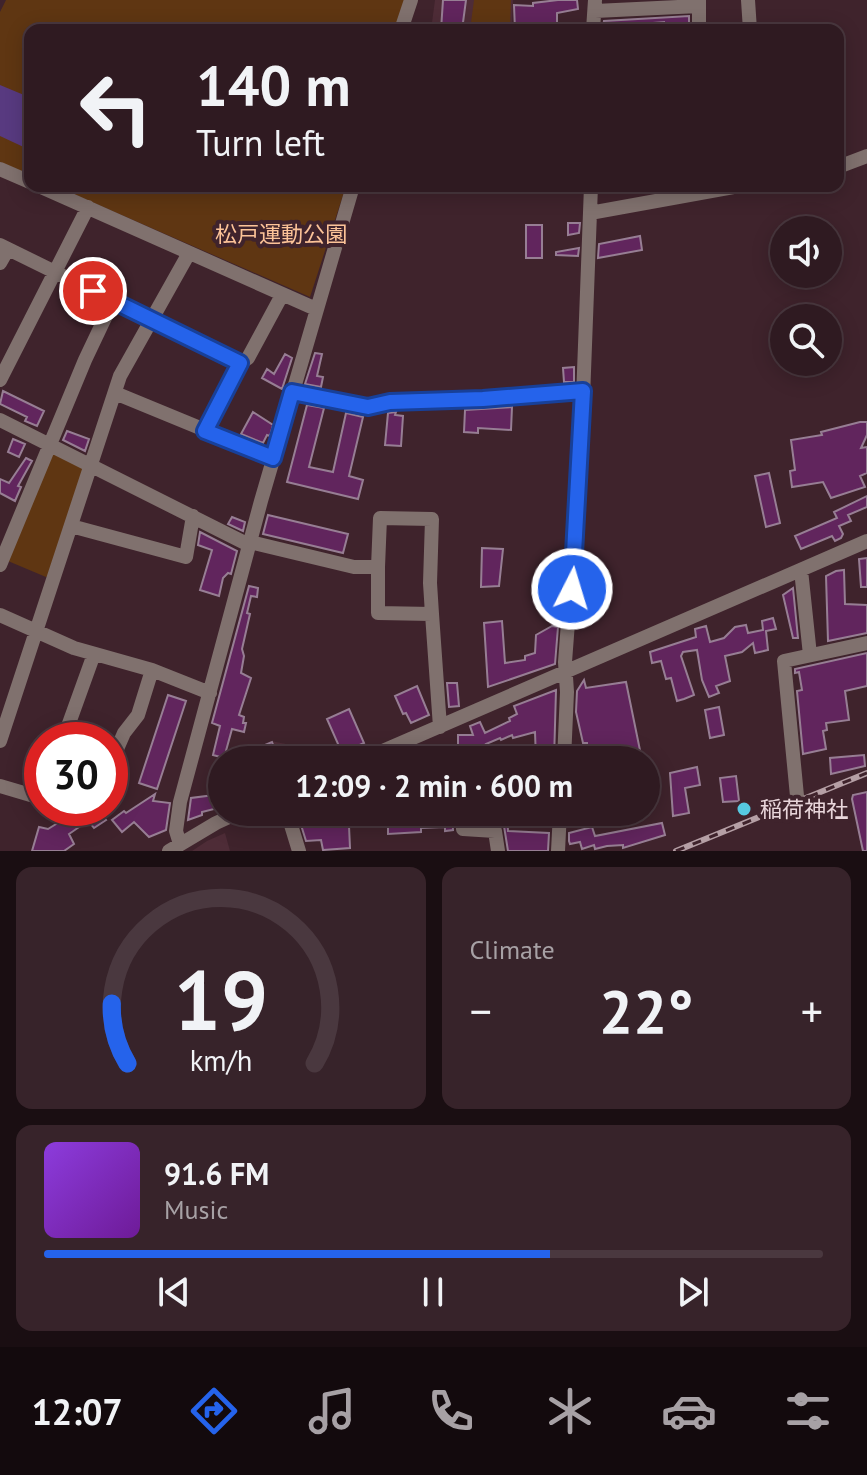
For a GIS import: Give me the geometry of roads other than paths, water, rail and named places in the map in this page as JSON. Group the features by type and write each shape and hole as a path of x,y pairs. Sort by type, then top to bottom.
{"street":[{"path":"403,24 411,0"},
{"path":"748,0 750,24"},
{"path":"595,6 699,3 699,24"},
{"path":"844,165 867,156"},
{"path":"0,169 24,179"},
{"path":"53,192 316,309"},
{"path":"175,848 180,802 249,543 351,192"},
{"path":"565,746 565,672 576,527 591,192"},
{"path":"590,213 706,192"},
{"path":"0,380 88,207"},
{"path":"0,263 4,247 240,363"},
{"path":"0,741 120,376 189,253"},
{"path":"205,431 240,363 248,358 282,295"},
{"path":"0,565 85,360 113,301"},
{"path":"292,392 368,407 390,402 583,391"},
{"path":"115,393 273,458"},
{"path":"0,420 249,543 354,567 378,567"},
{"path":"71,526 186,557 193,516"},
{"path":"432,614 378,613 380,518 432,519 430,583 440,727"},
{"path":"398,745 867,541"},
{"path":"801,570 810,655"},
{"path":"0,615 94,654 152,670 210,693"},
{"path":"797,796 784,661 867,643"},
{"path":"69,722 94,654"},
{"path":"128,728 138,715 152,670"},
{"path":"0,786 24,793"},
{"path":"175,848 215,826"},
{"path":"291,826 299,851"},
{"path":"463,826 463,829 495,831 498,851"},
{"path":"558,851 559,826"}],"railway":[{"path":"676,851 867,773"}],"place":[{"name":"稲荷神社","path":"744,809"}],"park label":[{"name":"松戸運動公園","path":"281,234"}]}
